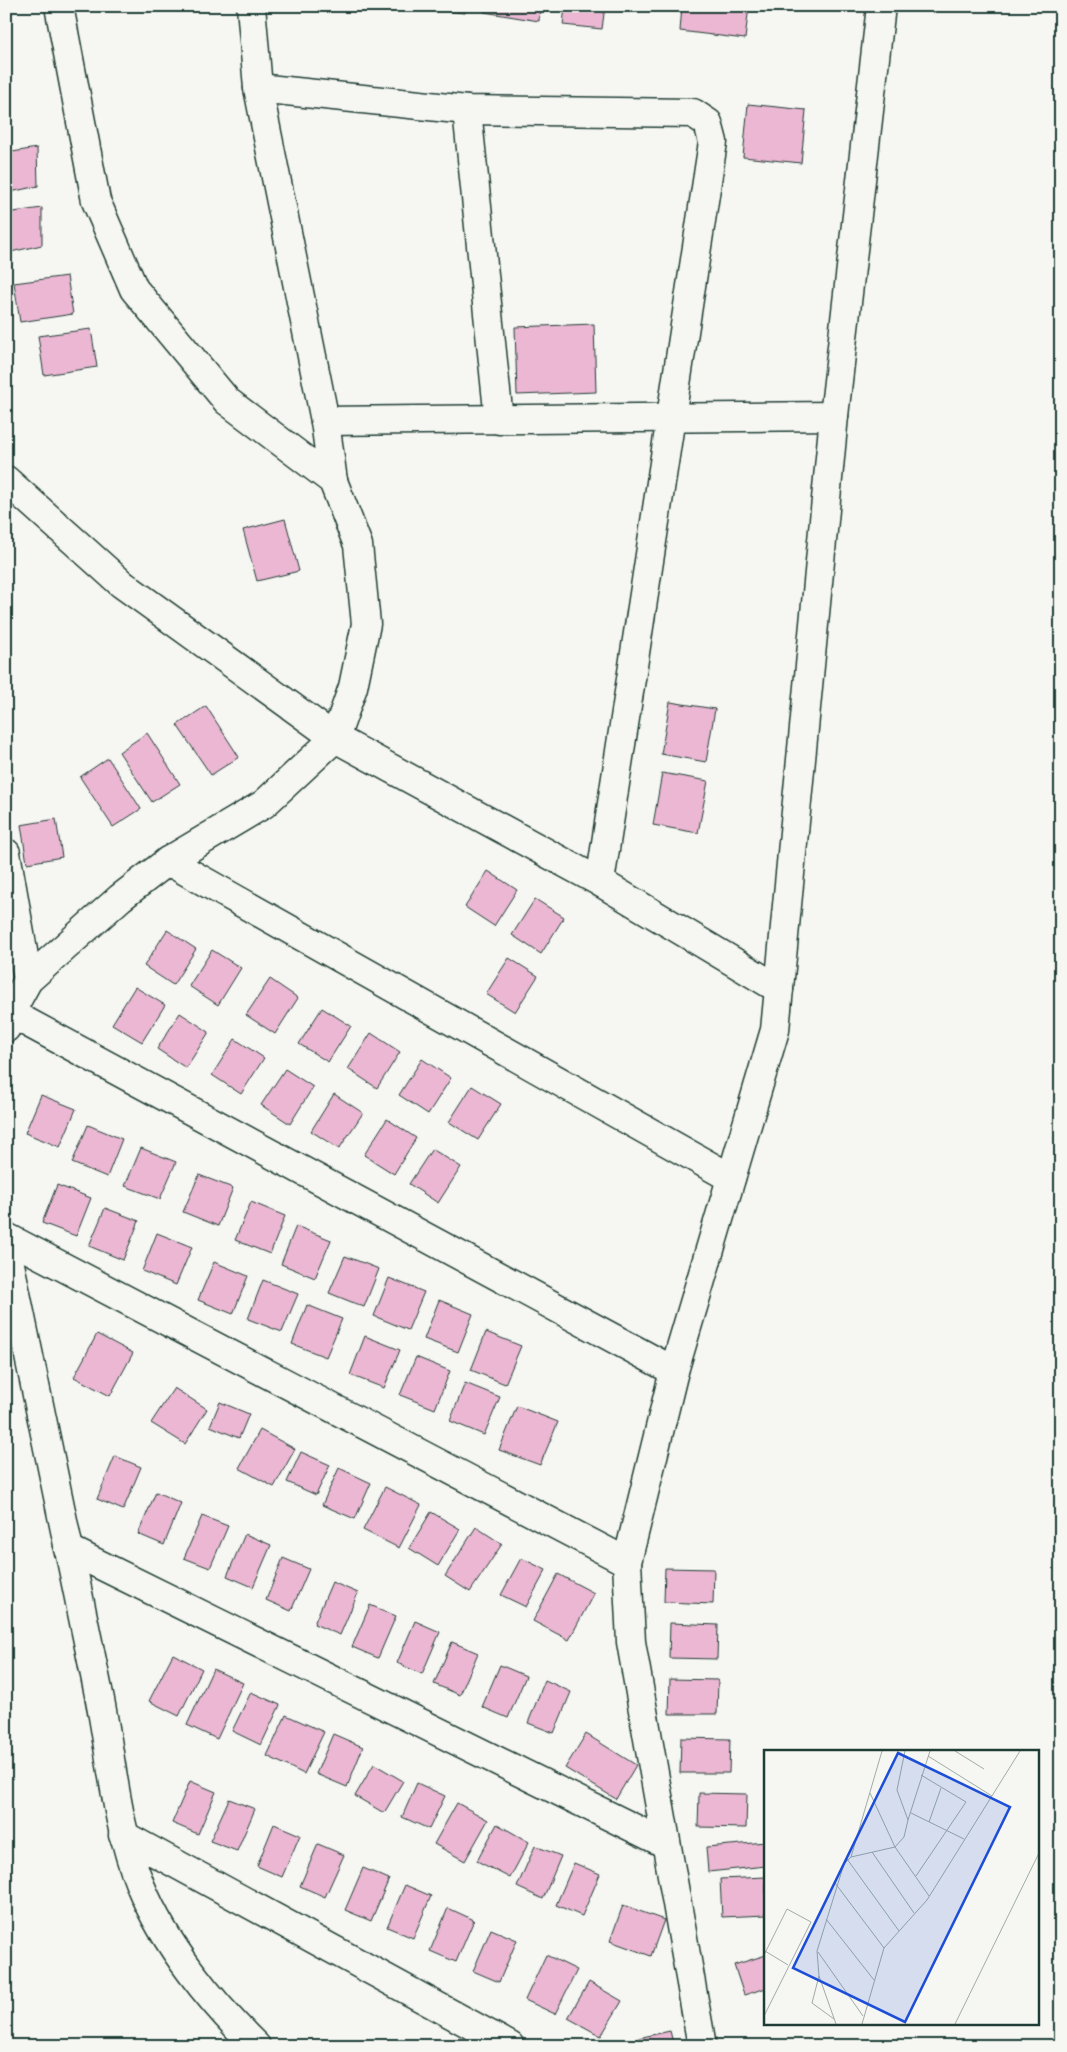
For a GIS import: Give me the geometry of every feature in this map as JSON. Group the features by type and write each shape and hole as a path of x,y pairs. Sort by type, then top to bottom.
{"street":[{"path":"59,6 96,201 134,289 226,401 332,480"},
{"path":"251,6 258,88 325,421 332,480 358,546 366,624 353,687 336,738 264,804 168,861 120,898 28,980 8,1021 674,1371"},
{"path":"702,2046 631,1642 627,1562 674,1371 775,1030 834,416 881,6"},
{"path":"258,88 467,110 693,113 708,123 713,142 600,882"},
{"path":"467,110 500,420"},
{"path":"325,421 834,416"},
{"path":"6,480 122,584 336,738 600,882 779,989"},
{"path":"6,853 28,980"},
{"path":"168,861 730,1178"},
{"path":"6,1237 627,1562"},
{"path":"6,1245 99,1693 124,1835 141,1887 170,1942 230,2033 256,2046"},
{"path":"68,1549 666,1844"},
{"path":"124,1835 510,2046"}],"building":[{"path":"413,6 466,6 465,13 413,8"},
{"path":"485,6 540,6 539,21 484,12"},
{"path":"565,6 605,6 602,29 563,25"},
{"path":"682,6 749,6 745,39 680,31"},
{"path":"748,104 806,110 801,163 743,157"},
{"path":"37,148 38,186 6,193 6,153"},
{"path":"42,208 42,245 6,253 6,213"},
{"path":"67,276 73,314 20,322 14,283"},
{"path":"594,324 596,392 517,395 515,327"},
{"path":"91,329 97,367 44,375 38,336"},
{"path":"285,519 299,571 257,581 243,530"},
{"path":"670,702 715,709 706,762 661,754"},
{"path":"206,706 239,757 211,775 177,725"},
{"path":"147,733 180,784 152,802 119,752"},
{"path":"108,758 141,809 113,827 80,777"},
{"path":"662,773 708,781 698,833 653,825"},
{"path":"56,819 62,857 27,863 21,825"},
{"path":"488,871 517,890 494,926 465,907"},
{"path":"535,899 564,917 541,954 512,935"},
{"path":"167,930 196,949 173,985 144,966"},
{"path":"212,950 241,968 218,1005 189,986"},
{"path":"509,958 538,976 515,1012 486,994"},
{"path":"270,979 298,998 275,1034 246,1015"},
{"path":"135,987 165,1005 142,1042 112,1024"},
{"path":"322,1008 351,1026 328,1062 299,1044"},
{"path":"180,1013 209,1032 186,1068 157,1049"},
{"path":"371,1033 400,1052 377,1088 348,1069"},
{"path":"235,1039 264,1058 241,1094 212,1075"},
{"path":"422,1059 451,1078 428,1114 399,1095"},
{"path":"285,1069 313,1087 290,1124 261,1105"},
{"path":"472,1086 501,1104 478,1140 449,1122"},
{"path":"334,1094 363,1113 339,1149 311,1131"},
{"path":"41,1095 76,1109 60,1147 25,1133"},
{"path":"387,1119 416,1138 394,1174 364,1155"},
{"path":"88,1125 122,1139 107,1177 72,1163"},
{"path":"141,1148 176,1162 160,1199 125,1186"},
{"path":"432,1149 461,1167 438,1203 409,1184"},
{"path":"199,1175 233,1188 218,1226 183,1212"},
{"path":"57,1185 91,1198 76,1236 42,1223"},
{"path":"251,1202 285,1216 270,1254 235,1240"},
{"path":"105,1208 139,1221 123,1260 89,1246"},
{"path":"296,1226 331,1240 315,1278 281,1264"},
{"path":"157,1233 192,1247 176,1285 142,1271"},
{"path":"345,1256 379,1269 364,1307 329,1293"},
{"path":"214,1262 248,1276 233,1314 198,1300"},
{"path":"389,1278 424,1292 408,1330 374,1316"},
{"path":"263,1280 298,1294 282,1332 248,1319"},
{"path":"439,1300 473,1314 458,1352 424,1339"},
{"path":"307,1305 342,1319 326,1357 292,1344"},
{"path":"486,1332 521,1346 505,1384 471,1370"},
{"path":"97,1334 133,1353 110,1396 74,1377"},
{"path":"365,1336 400,1350 384,1388 350,1375"},
{"path":"416,1357 450,1371 435,1409 400,1395"},
{"path":"465,1383 500,1397 484,1435 450,1421"},
{"path":"174,1388 207,1409 185,1444 151,1423"},
{"path":"220,1402 249,1414 239,1438 210,1426"},
{"path":"517,1406 558,1422 540,1465 499,1450"},
{"path":"260,1430 295,1449 274,1487 239,1468"},
{"path":"301,1452 330,1465 316,1495 287,1482"},
{"path":"115,1456 141,1467 123,1510 97,1499"},
{"path":"339,1468 371,1483 355,1519 322,1505"},
{"path":"385,1487 421,1505 399,1548 363,1530"},
{"path":"156,1492 181,1503 164,1545 138,1534"},
{"path":"431,1512 460,1529 438,1566 409,1548"},
{"path":"202,1516 228,1526 210,1568 184,1558"},
{"path":"476,1527 502,1544 470,1592 445,1576"},
{"path":"245,1534 271,1545 253,1587 227,1576"},
{"path":"283,1558 309,1569 291,1611 266,1600"},
{"path":"521,1558 546,1570 526,1607 501,1595"},
{"path":"665,1568 714,1569 713,1604 664,1602"},
{"path":"558,1574 594,1593 569,1640 533,1621"},
{"path":"332,1582 358,1593 340,1635 314,1624"},
{"path":"370,1605 396,1616 378,1658 352,1647"},
{"path":"415,1621 440,1632 422,1674 397,1663"},
{"path":"670,1623 718,1625 717,1659 669,1658"},
{"path":"452,1642 478,1653 460,1695 434,1684"},
{"path":"173,1654 202,1669 179,1716 149,1701"},
{"path":"500,1665 526,1676 508,1718 482,1707"},
{"path":"213,1669 243,1683 217,1739 187,1725"},
{"path":"670,1679 718,1680 717,1714 669,1714"},
{"path":"545,1680 571,1692 554,1733 528,1723"},
{"path":"251,1692 280,1705 261,1745 232,1731"},
{"path":"286,1715 324,1732 304,1774 267,1756"},
{"path":"333,1734 363,1747 347,1787 316,1774"},
{"path":"586,1734 636,1765 616,1799 565,1768"},
{"path":"681,1738 730,1739 729,1773 680,1773"},
{"path":"374,1764 403,1781 384,1813 355,1796"},
{"path":"190,1781 216,1792 198,1834 172,1823"},
{"path":"417,1783 445,1796 429,1829 402,1817"},
{"path":"699,1793 747,1794 746,1828 698,1827"},
{"path":"229,1799 255,1809 237,1851 210,1841"},
{"path":"457,1803 488,1820 465,1861 434,1844"},
{"path":"274,1824 300,1835 282,1877 257,1866"},
{"path":"497,1824 529,1842 510,1878 477,1861"},
{"path":"764,1842 764,1866 708,1872 706,1847"},
{"path":"318,1844 344,1855 325,1897 300,1886"},
{"path":"535,1846 561,1856 543,1899 517,1887"},
{"path":"574,1863 600,1874 582,1916 556,1905"},
{"path":"363,1868 389,1879 371,1921 345,1910"},
{"path":"764,1877 764,1915 722,1917 720,1879"},
{"path":"405,1885 431,1896 413,1938 387,1927"},
{"path":"623,1905 664,1920 651,1956 610,1941"},
{"path":"448,1908 474,1920 456,1962 430,1951"},
{"path":"491,1929 517,1940 499,1982 473,1971"},
{"path":"546,1955 577,1970 555,2014 525,2000"},
{"path":"764,1956 764,1989 744,1995 734,1965"},
{"path":"589,1982 622,2001 601,2036 568,2018"},
{"path":"670,2031 674,2046 639,2046 638,2038"}]}
